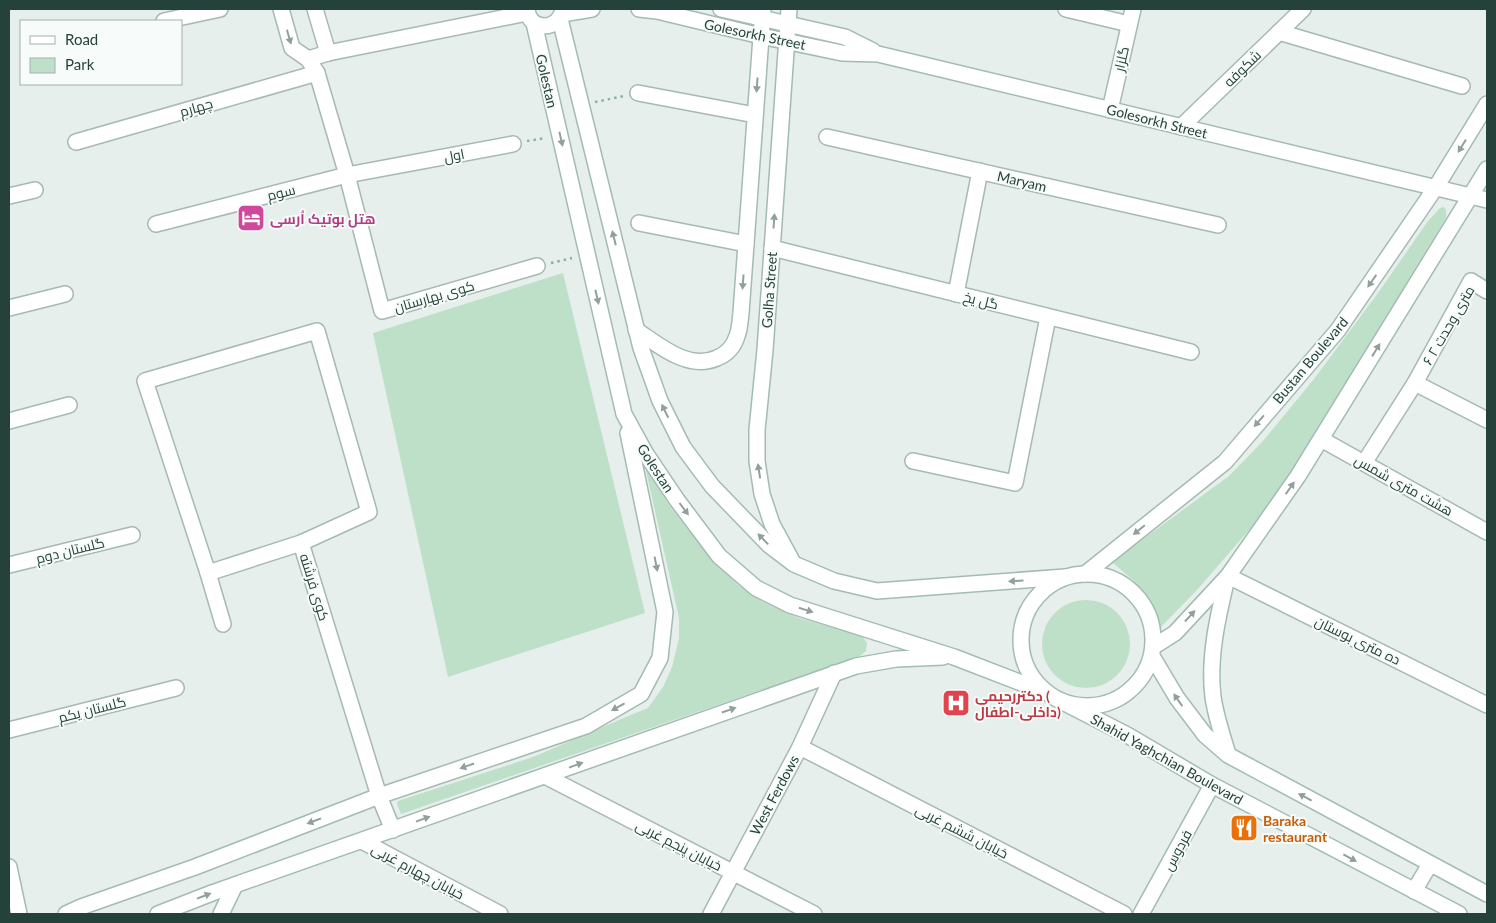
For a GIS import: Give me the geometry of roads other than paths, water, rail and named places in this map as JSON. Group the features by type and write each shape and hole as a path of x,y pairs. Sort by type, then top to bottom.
{"main road":[{"path":"169,20 220,9"},
{"name":"کوی بهارستان","path":"281,9 292,48 308,59 317,73 347,175 382,311 537,266"},
{"path":"315,9 328,53"},
{"path":"308,59 328,53 529,15 545,26 556,23 562,14 592,9"},
{"name":"Golesorkh Street","path":"639,9 657,11 842,53 878,54 1487,200"},
{"name":"Golesorkh Street","path":"721,9 788,16 845,37 878,54"},
{"path":"1066,9 1129,24"},
{"name":"گلزار","path":"1110,110 1133,9"},
{"name":"شکوفه","path":"1181,127 1303,9"},
{"name":"Golestan","path":"562,14 581,106 636,330 660,401 683,447 712,486 768,545 794,564 834,581 877,591 1065,577"},
{"name":"Golha Street","path":"636,330 679,357 696,362 712,360 727,354 737,336 741,313 762,14"},
{"name":"Golestan","path":"529,15 560,136 624,414 646,454 677,500 719,556 756,588 790,605 954,657 1045,692"},
{"name":"Golha Street","path":"788,16 765,350 757,430 757,461 762,494 772,524 794,564"},
{"path":"1279,32 1462,86"},
{"name":"چهارم","path":"76,142 317,73"},
{"path":"638,93 755,115"},
{"name":"Bustan Boulevard","path":"1085,574 1225,462 1338,330 1436,187 1487,104"},
{"name":"Maryam","path":"827,137 1218,225"},
{"name":"اول","path":"347,175 513,144"},
{"path":"1153,652 1175,633 1228,576 1298,476 1487,169"},
{"path":"956,294 980,171"},
{"name":"سوم","path":"156,224 347,175"},
{"path":"9,196 35,190"},
{"name":"گل یخ","path":"639,223 772,248 1191,352"},
{"name":"۶ متری وحدت ۲","path":"1415,383 1471,281 1487,291"},
{"path":"9,308 65,294"},
{"path":"913,461 1015,483 1048,317"},
{"name":"کوی فرشته","path":"208,573 145,381 317,331 368,512 301,543 379,796 393,830"},
{"path":"1364,463 1415,383 1487,420"},
{"path":"9,422 69,405"},
{"path":"66,914 195,867 379,796 586,726 641,694 660,658 666,612 624,414"},
{"name":"هشت متری شمس","path":"1321,439 1487,532"},
{"name":"گلستان دوم","path":"9,565 132,534"},
{"path":"223,624 208,573 301,543"},
{"path":"1085,574 1104,576 1121,583 1136,595 1147,610 1153,628 1153,652 1145,674 1133,688 1117,700 1099,706 1080,706 1061,701 1045,692 1031,677 1023,658 1020,638 1024,619 1033,601 1047,587 1065,577 1085,574"},
{"path":"1228,576 1218,615 1213,655 1213,696 1217,720 1228,756"},
{"name":"ده متری بوستان","path":"1228,576 1487,705"},
{"path":"1153,652 1176,698 1206,735 1228,756 1487,894"},
{"path":"158,914 834,673 856,666 896,659 954,657"},
{"name":"West Ferdows","path":"711,914 800,747 834,673"},
{"name":"گلستان یکم","path":"9,730 176,688"},
{"name":"Shahid Yaghchian Boulevard","path":"1061,701 1129,736 1212,786 1459,914"},
{"name":"خیابان ششم غربی","path":"800,747 1124,914"},
{"name":"خیابان پنجم غربی","path":"545,776 814,914"},
{"name":"فردوس","path":"1141,914 1212,786"},
{"name":"خیابان چهارم غربی","path":"362,841 500,914"},
{"path":"1414,891 1430,864"},
{"path":"9,867 19,914"},
{"path":"221,914 235,885"}],"place":[{"name":"هتل بوتیک اُرسی","path":"251,218"},
{"name":"دکتررحیمی ( داخلی-اطفال)","path":"956,703"},
{"name":"Baraka restaurant","path":"1244,828"}]}
